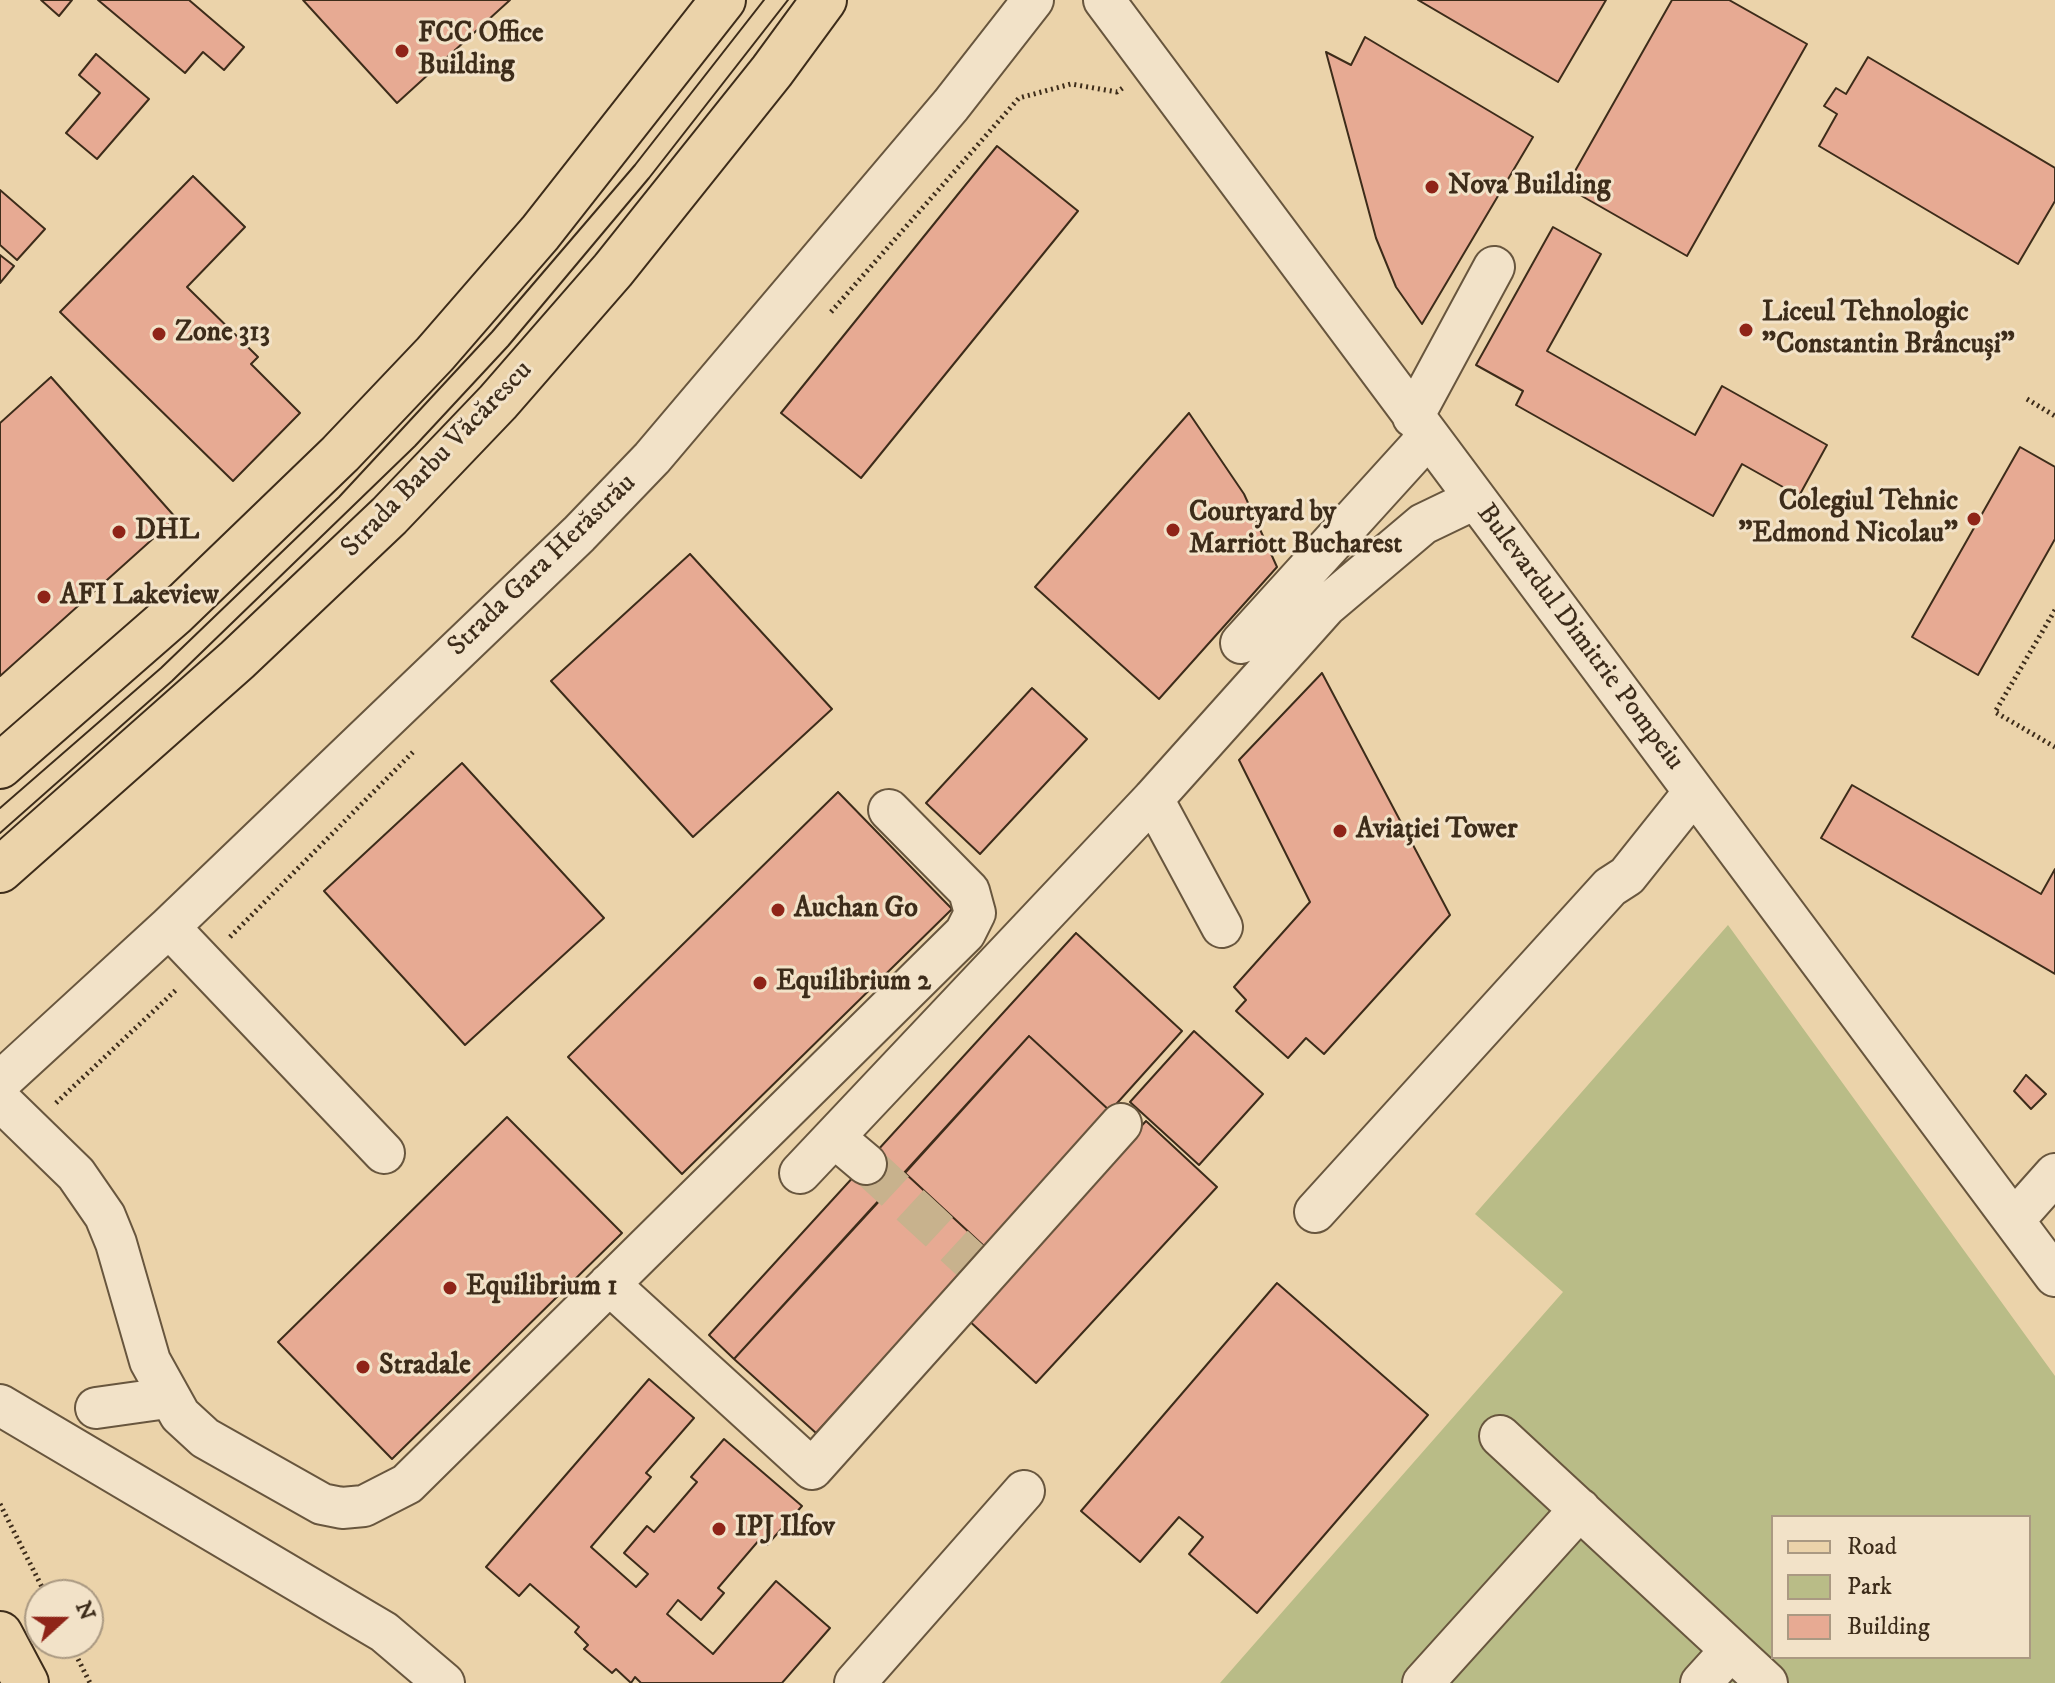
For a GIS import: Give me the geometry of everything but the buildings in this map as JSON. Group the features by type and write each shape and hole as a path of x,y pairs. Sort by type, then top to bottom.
{"main road":[{"path":"0,766 174,614 340,454 435,354 540,233 723,0"},
{"name":"Strada Barbu Văcărescu","path":"0,870 237,660 389,516 498,402 613,270 772,71 824,0"},
{"path":"0,1634 26,1683"}],"street":[{"name":"Strada Gara Herăstrău","path":"0,1082 169,927 579,534 652,458 951,105 1033,0"},
{"name":"Bulevardul Dimitrie Pompeiu","path":"1104,0 2055,1276"},
{"path":"1241,643 1421,427 1494,267"},
{"path":"800,1173 1153,799 1326,606 1423,524 1475,499"},
{"path":"1315,1212 1610,887 1627,876 1694,792"},
{"path":"1153,799 1222,927"},
{"path":"0,1100 76,1174 105,1216 116,1243 150,1361 167,1398 191,1428 322,1504 342,1508 364,1506 407,1484 972,923 975,913 969,891 889,810"},
{"path":"169,927 384,1153"},
{"path":"609,1284 812,1469 978,1269 1121,1124"},
{"path":"834,1137 866,1164"},
{"path":"2014,1220 2055,1174"},
{"path":"96,1408 167,1398"},
{"path":"0,1405 384,1632 444,1683"},
{"path":"1500,1436 1767,1683"},
{"path":"855,1683 1024,1491"},
{"path":"1423,1683 1580,1509"},
{"path":"1701,1683 1731,1650"}],"path":[{"path":"2027,399 2055,416"},
{"path":"2055,610 1995,712 2055,747"},
{"path":"0,1504 38,1579"},
{"path":"78,1659 90,1683"}],"green space":[{"path":"1728,925 2055,1376 2055,1683 1220,1683 1563,1292 1475,1214"}],"tunnel":[{"path":"866,1164 972,1262"}],"tram line":[{"path":"0,808 161,668 339,497 492,332 635,165 764,0"},
{"path":"0,833 172,681 415,446 508,346 649,178 788,0"}],"place":[{"name":"FCC Office Building","path":"402,51"},
{"name":"Nova Building","path":"1432,187"},
{"name":"Liceul Tehnologic \"Constantin Brâncuși\"","path":"1746,330"},
{"name":"Zone 313","path":"159,334"},
{"name":"Colegiul Tehnic \"Edmond Nicolau\"","path":"1974,519"},
{"name":"Courtyard by Marriott Bucharest","path":"1173,530"},
{"name":"DHL","path":"119,532"},
{"name":"AFI Lakeview","path":"44,597"},
{"name":"Aviației Tower","path":"1340,831"},
{"name":"Auchan Go","path":"778,910"},
{"name":"Equilibrium 2","path":"760,983"},
{"name":"Equilibrium 1","path":"450,1288"},
{"name":"Stradale","path":"363,1367"},
{"name":"IPJ Ilfov","path":"719,1529"}]}
